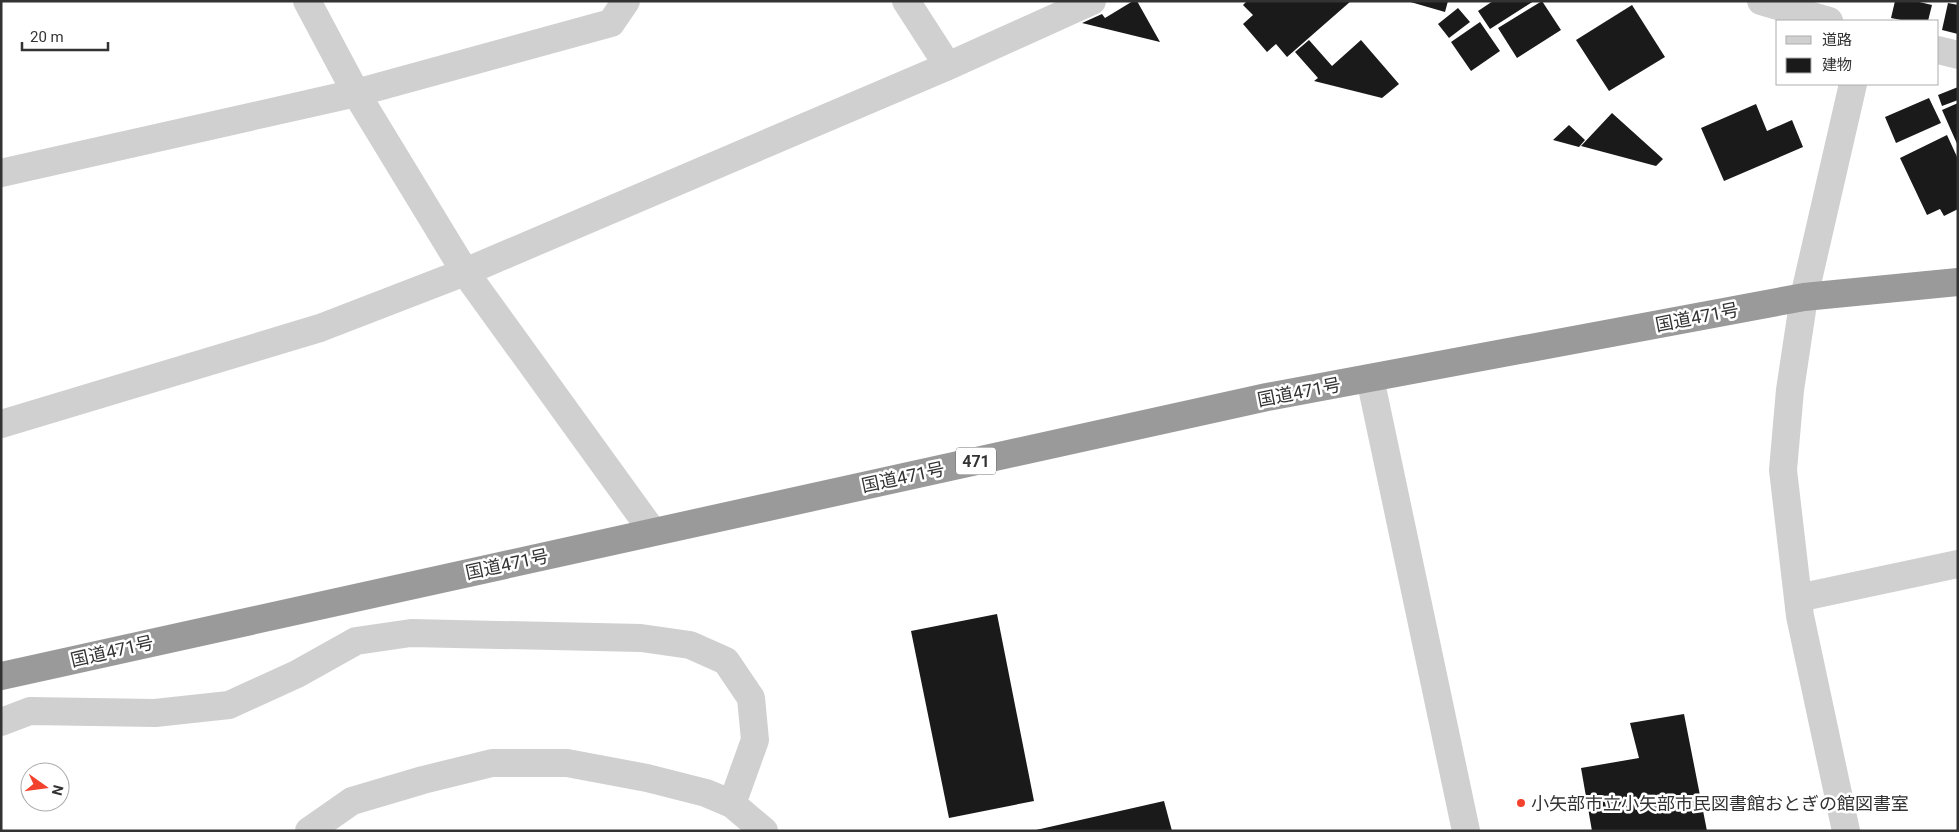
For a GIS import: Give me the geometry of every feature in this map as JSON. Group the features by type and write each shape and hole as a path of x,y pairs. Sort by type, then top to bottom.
{"highway":[{"name":"国道471号","path":"1,676 1267,397 1804,297 1958,282"}],"street":[{"path":"307,1 356,93 465,272 653,532"},
{"path":"1,173 356,93 611,23 626,1"},
{"path":"906,1 948,66"},
{"path":"1,424 320,328 465,272 948,66 1092,1"},
{"path":"1761,1 1827,20"},
{"path":"1939,50 1958,55"},
{"path":"1846,831 1814,691 1798,598 1783,470 1790,390 1804,297 1853,85"},
{"path":"1370,378 1466,831"},
{"path":"1798,598 1958,564"},
{"path":"1,722 30,711 155,713 229,705 297,674 356,641 411,633 641,638 690,645 726,661 751,698 755,740 732,804"},
{"path":"309,831 352,801 423,780 492,764 566,763 647,778 706,793 732,804 764,831"}],"building":[{"path":"1133,1 1137,1 1160,42 1082,23 1102,14 1105,18"},
{"path":"1247,1 1351,1 1287,57 1276,44 1267,52 1243,24 1253,15 1243,5"},
{"path":"1407,1 1448,1 1445,12"},
{"path":"1493,1 1534,1 1490,29 1478,11"},
{"path":"1542,1 1561,30 1517,58 1498,28"},
{"path":"1895,1 1915,1 1932,5 1928,20 1891,18"},
{"path":"1948,3 1958,5 1958,34 1942,30"},
{"path":"1632,5 1665,57 1609,91 1576,40"},
{"path":"1458,8 1470,22 1449,38 1438,24"},
{"path":"1480,22 1500,51 1471,71 1451,42"},
{"path":"1309,40 1332,66 1361,40 1399,84 1382,98 1314,81 1318,78 1295,52"},
{"path":"1958,87 1958,100 1942,106 1938,95"},
{"path":"1929,98 1941,123 1896,143 1885,117"},
{"path":"1958,103 1958,146 1942,110"},
{"path":"1756,104 1767,131 1792,120 1803,147 1724,181 1701,128"},
{"path":"1612,113 1663,159 1656,166 1581,146"},
{"path":"1569,125 1585,140 1579,147 1553,140"},
{"path":"1947,135 1958,159 1958,209 1944,216 1940,209 1927,215 1900,158"},
{"path":"997,614 1034,801 949,818 911,631"},
{"path":"1684,714 1707,831 1592,831 1581,768 1639,758 1630,723"},
{"path":"1164,801 1172,831 1036,831 1036,830"}],"place":[{"name":"小矢部市立小矢部市民図書館おとぎの館図書室","path":"1521,803"}]}
